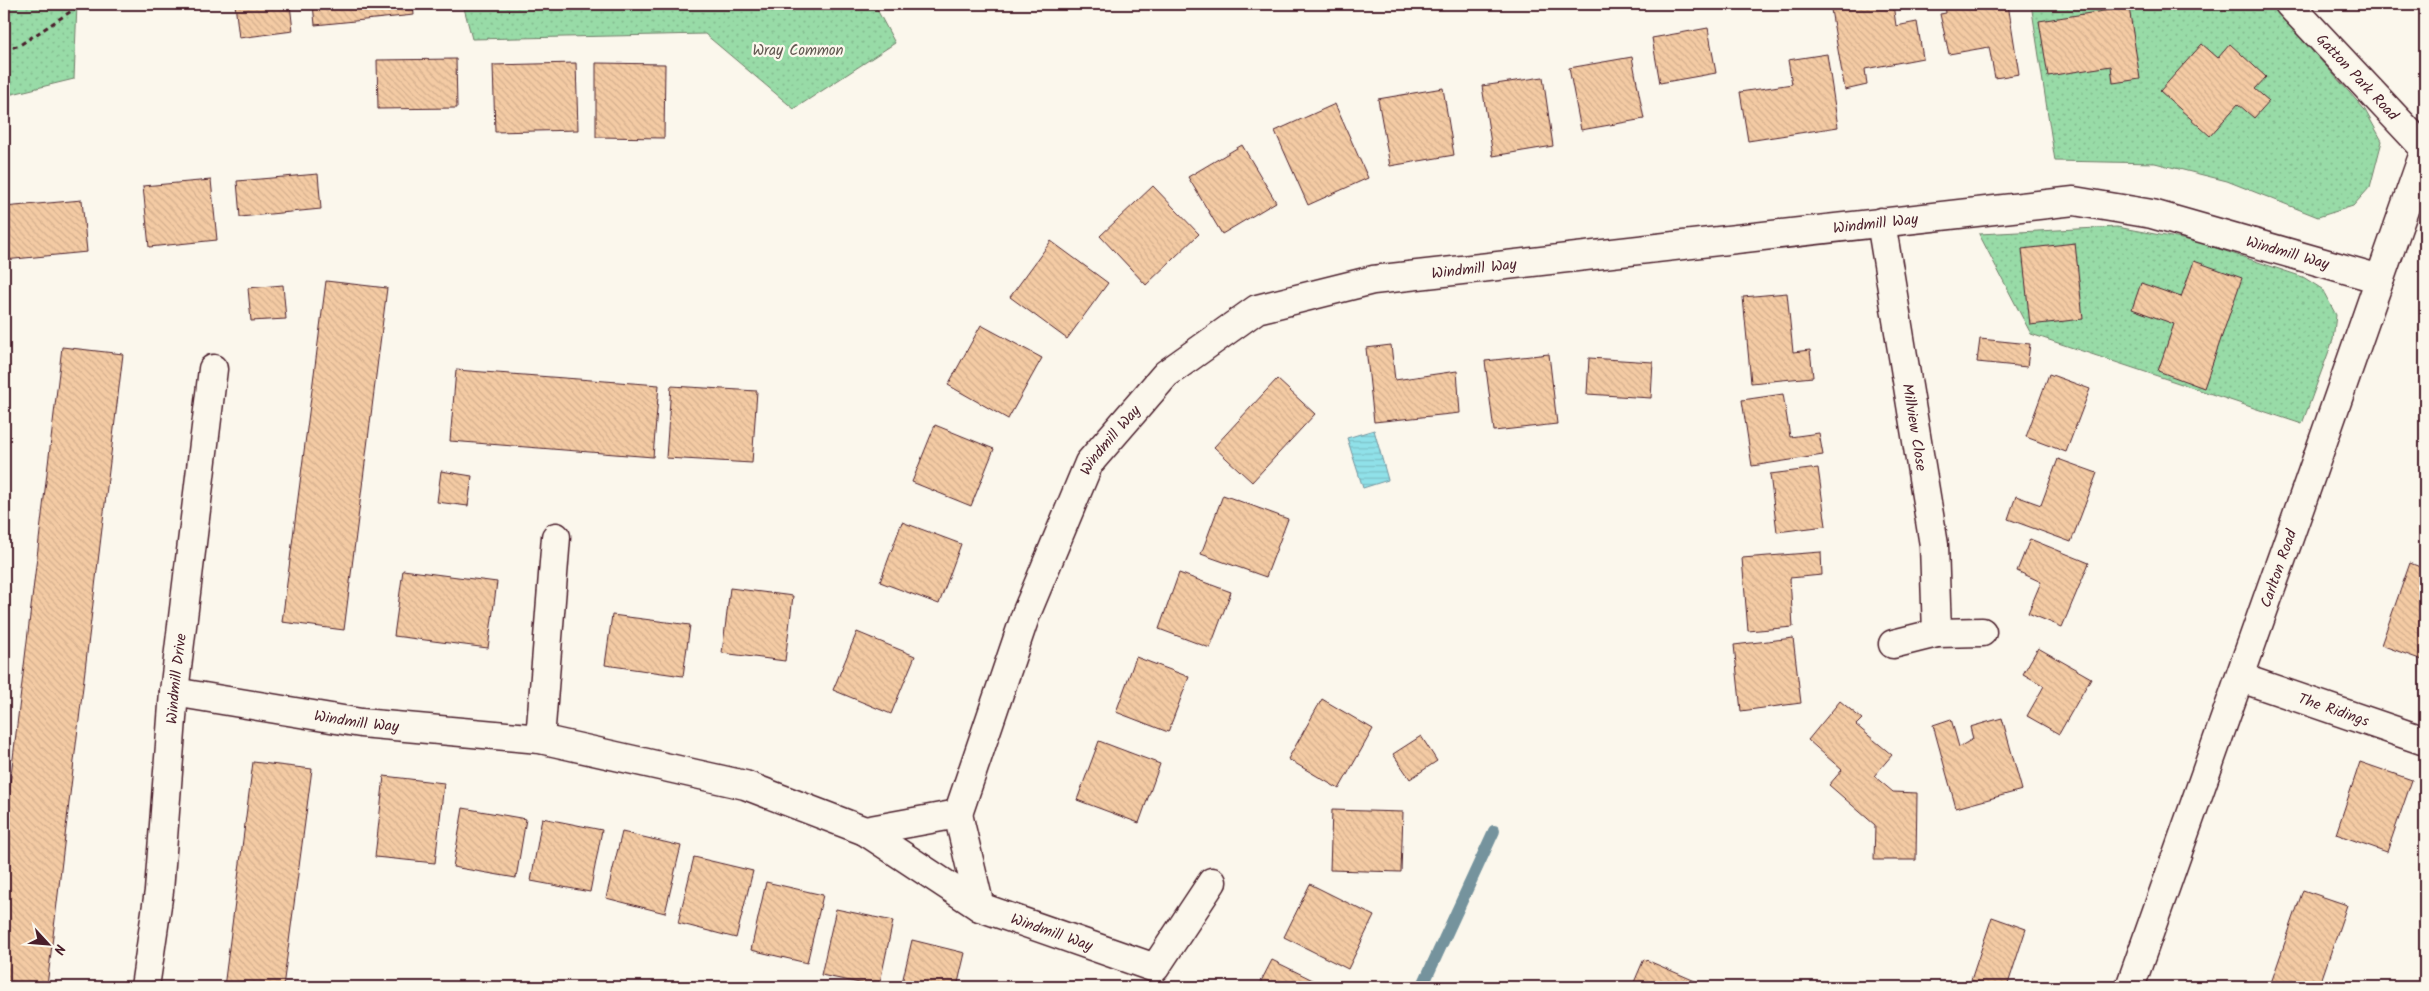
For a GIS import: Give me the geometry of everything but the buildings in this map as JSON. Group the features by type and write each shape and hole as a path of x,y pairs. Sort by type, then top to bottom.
{"street":[{"name":"Gatton Park Road","path":"2289,4 2425,150"},
{"name":"Carlton Road","path":"2130,987 2241,678 2425,150"},
{"name":"Windmill Way","path":"958,814 1026,614 1089,463 1166,374 1256,309 1373,280 2074,201 2152,214 2380,279"},
{"name":"Millview Close","path":"1881,222 1934,545 1937,633"},
{"name":"Windmill Drive","path":"145,987 160,891 174,692 212,370"},
{"path":"540,739 556,537"},
{"path":"1893,644 1937,633 1982,632"},
{"name":"The Ridings","path":"2241,678 2425,741"},
{"name":"Windmill Way","path":"174,692 361,723 540,739 745,785 865,831 980,907 1153,978 1212,882"},
{"path":"865,831 958,814 980,907"}],"path":[{"path":"4,50 20,46 82,4"}],"green space":[{"path":"4,4 77,4 74,79 4,96"},
{"name":"Wray Common","path":"463,4 874,4 895,43 794,109 705,34 472,39"},
{"path":"2031,4 2271,4 2365,110 2382,141 2370,187 2353,206 2318,217 2227,181 2155,163 2055,161"},
{"path":"2117,227 2198,242 2303,277 2322,289 2336,315 2333,340 2302,424 2031,334 1979,234"}],"water":[{"path":"1374,430 1388,480 1363,488 1347,438"}],"waterway":[{"path":"1422,987 1494,831"}]}
